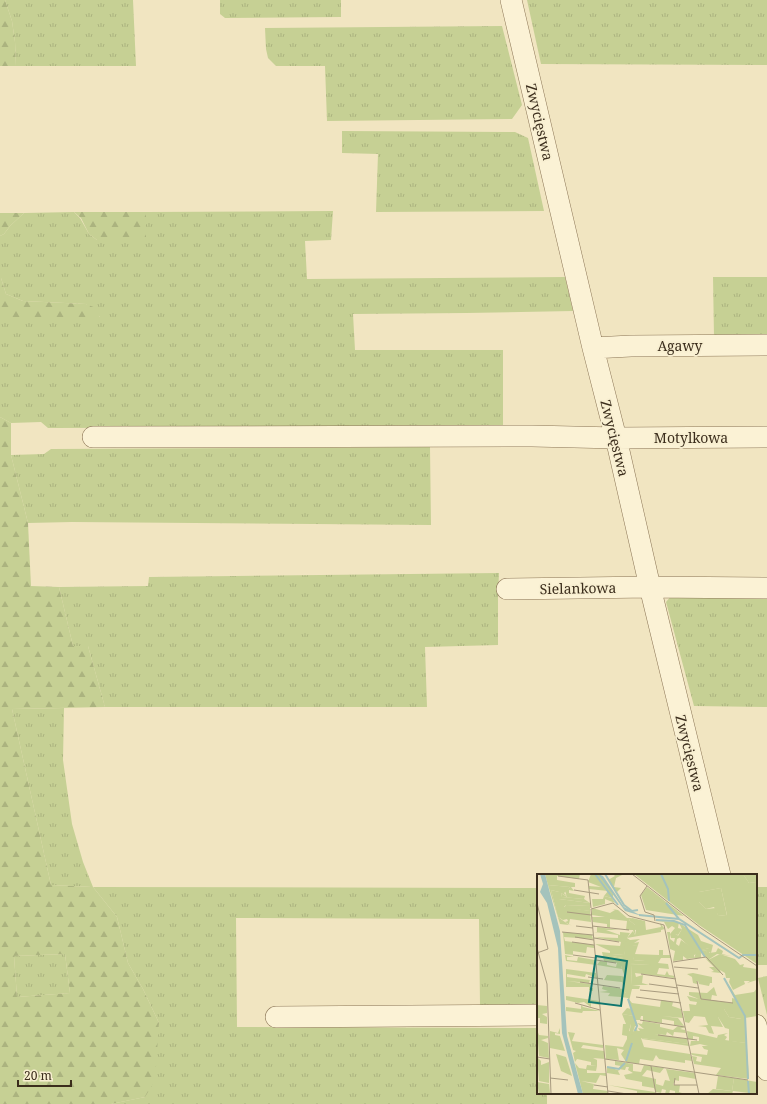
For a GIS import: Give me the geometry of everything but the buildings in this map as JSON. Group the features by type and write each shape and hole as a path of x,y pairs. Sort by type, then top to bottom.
{"street":[{"name":"Zwycięstwa","path":"511,0 720,874"},
{"name":"Agawy","path":"593,348 631,346 767,345"},
{"name":"Motylkowa","path":"93,438 516,436 616,438 767,437"},
{"name":"Sielankowa","path":"507,589 650,587 767,588"},
{"path":"276,1017 537,1015"},
{"path":"757,1029 766,1065"}],"green space":[{"path":"0,0 5,0 12,21 16,66 0,66"},
{"path":"5,0 133,0 136,66 16,66 12,21"},
{"path":"220,0 341,0 341,17 225,18 220,14"},
{"path":"527,0 767,0 767,65 541,64"},
{"path":"502,26 522,105 512,119 327,121 325,66 276,66 268,58 266,49 265,28"},
{"path":"342,131 515,132 528,138 544,211 376,212 378,154 342,153"},
{"path":"333,211 331,240 305,241 307,279 565,277 573,311 353,314 355,350 503,350 503,427 48,428 41,422 11,423 0,417 0,318 100,317 86,304 23,301 6,294 0,278 0,236 4,234 24,213 74,212 80,218 89,234 97,240 146,240 146,212"},
{"path":"74,212 146,212 146,240 97,240 89,234 81,218"},
{"path":"0,213 24,213 4,234 0,236"},
{"path":"713,277 767,277 767,337 714,337"},
{"path":"0,278 6,294 23,301 86,304 96,308 100,318 0,318"},
{"path":"0,417 11,423 11,455 28,523 31,586 59,587 73,646 88,646 105,707 12,709 51,885 93,887 117,917 128,963 143,989 159,1023 155,1081 145,1097 111,1104 0,1104","holes":["65,954 70,993 17,997 14,956"]},
{"path":"430,447 431,525 72,522 28,523 11,455 44,454 51,449"},
{"path":"499,573 498,645 425,647 427,707 105,707 88,646 73,646 59,587 148,586 149,577"},
{"path":"672,595 767,595 767,707 694,706 666,602"},
{"path":"64,708 63,760 72,824 83,862 93,887 51,885 12,709"},
{"path":"93,887 537,888 537,1006 480,1006 479,919 236,918 237,1027 537,1028 537,1094 547,1094 547,1104 111,1104 145,1097 159,1023 143,989 128,963 117,917"},
{"path":"757,887 767,887 767,965 757,965"},
{"path":"65,954 70,993 17,997 14,956"},
{"path":"767,976 767,1015 758,978"}]}
